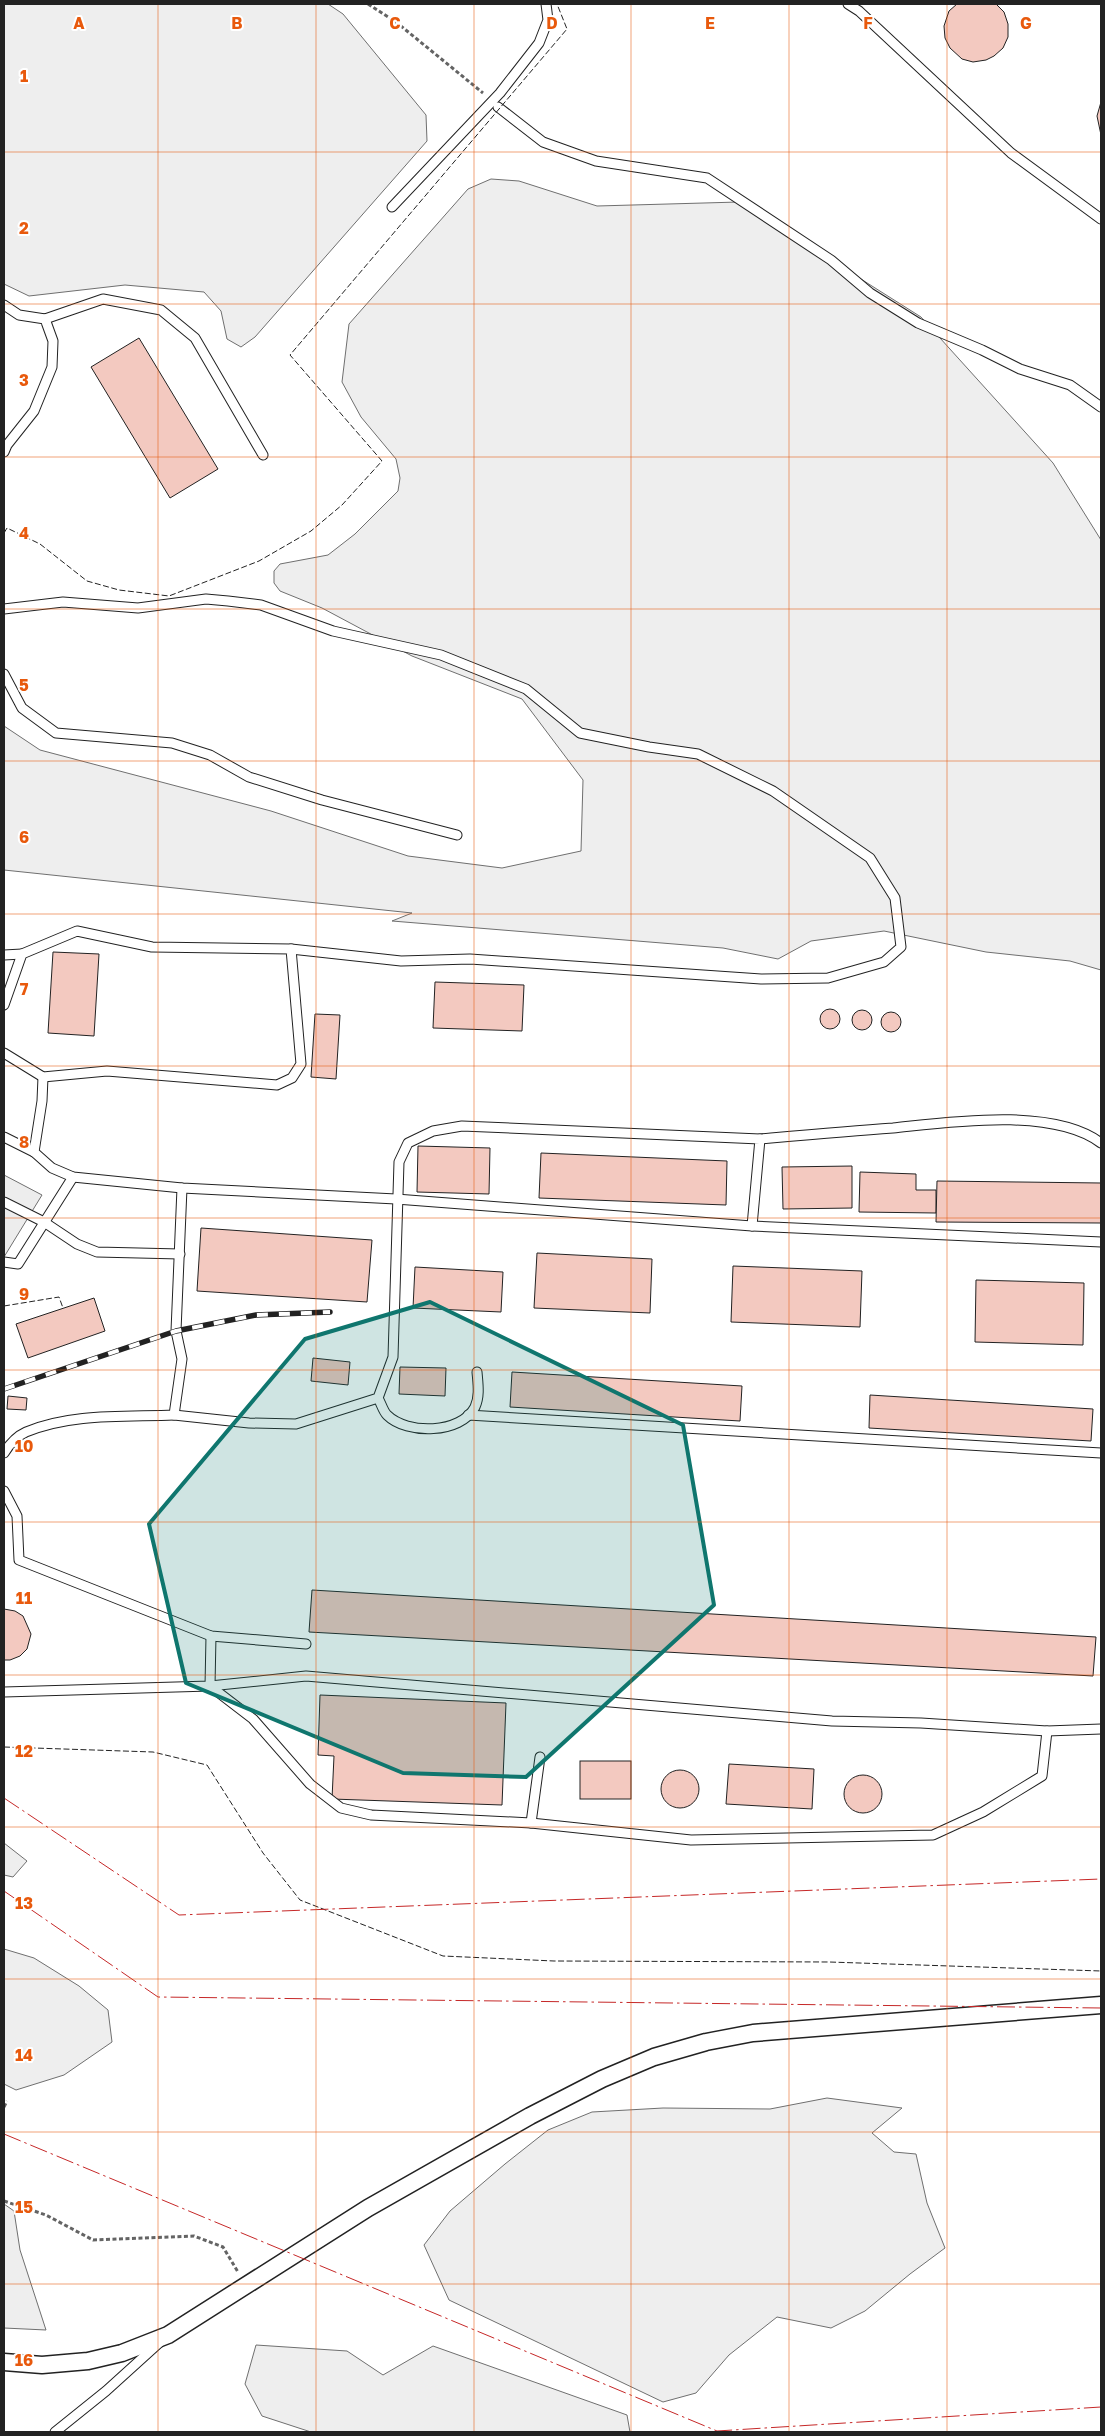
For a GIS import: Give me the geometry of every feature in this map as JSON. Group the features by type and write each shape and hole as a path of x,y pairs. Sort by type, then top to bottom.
{"street":[{"path":"4,2362 42,2365 88,2361 122,2353 168,2335 368,2208 530,2116 602,2079 654,2057 706,2042 753,2033 1101,2006"}],"lane":[{"path":"392,207 495,104 539,43 548,20 546,4"},
{"path":"848,4 859,12 1011,153 1101,219"},
{"path":"495,104 543,142 552,146 596,161 707,178 831,260 870,293 918,323 982,350 1020,369 1070,385 1101,407"},
{"path":"4,305 19,315 45,320 103,299 161,310 195,338 263,455"},
{"path":"4,452 7,445 34,412 52,367 54,341 45,320"},
{"path":"4,609 63,602 138,608 206,599 228,600 261,605 333,632 441,655 526,689 580,733 649,747 698,754 773,791 870,858 896,898 901,948 884,962 828,978 761,979 470,958 401,961 292,949 152,947 77,931 22,954 4,955"},
{"path":"4,674 22,708 56,733 172,743 210,754 249,777 322,800 457,834"},
{"path":"4,1053 43,1077 107,1071 277,1085 292,1078 301,1064 292,949"},
{"path":"4,1004 22,954"},
{"path":"34,1152 42,1101 43,1077"},
{"path":"477,1372 478,1395 474,1408 453,1427 436,1429 401,1424 386,1414 378,1398 393,1357 396,1200 399,1162 408,1143 433,1131 462,1126 760,1139 996,1118 1066,1127 1088,1133 1101,1143"},
{"path":"4,1137 34,1152 52,1168 73,1177 182,1188 396,1200 752,1226 1101,1242"},
{"path":"752,1226 760,1139"},
{"path":"4,1262 18,1264 73,1177"},
{"path":"174,1415 182,1359 176,1331 182,1188"},
{"path":"4,1202 44,1222 77,1244 97,1252 180,1254"},
{"path":"4,1453 10,1444 24,1432 84,1418 174,1415 249,1423 296,1424 378,1398"},
{"path":"468,1415 1101,1453"},
{"path":"4,1491 17,1516 19,1560 211,1636 306,1644"},
{"path":"210,1686 211,1636"},
{"path":"4,1692 210,1686 306,1676 832,1721 922,1723 1047,1731 1101,1729"},
{"path":"210,1686 253,1718 310,1784 342,1808 371,1815 531,1822 691,1840 933,1835 983,1812 1042,1776 1047,1731"},
{"path":"531,1822 540,1757"},
{"path":"55,2432 106,2392 168,2335"}],"path":[{"path":"368,4 396,22 495,104"},
{"path":"4,2107 7,2101"},
{"path":"4,2201 46,2215 93,2240 194,2236 223,2247 246,2286"}],"highlighted area":[{"path":"430,1302 683,1425 714,1605 526,1777 403,1773 186,1683 149,1524 305,1339"}],"shaded area":[{"path":"4,4 328,4 343,14 426,115 427,141 255,337 241,347 227,339 221,311 204,292 125,285 29,296 4,284"},
{"path":"491,179 519,181 597,206 739,202 921,317 1053,463 1101,540 1101,970 1070,961 986,952 884,931 811,941 778,959 723,948 392,921 412,913 4,870 4,726 40,750 271,811 408,856 502,868 581,851 583,780 522,699 412,656 322,608 280,591 274,583 274,571 280,564 328,555 355,534 398,491 400,478 396,459 361,417 342,382 349,324 468,189"},
{"path":"4,1175 42,1195 4,1257"},
{"path":"4,1843 27,1861 13,1877 4,1875"},
{"path":"4,1949 34,1958 79,1986 108,2010 112,2042 64,2075 16,2090 4,2084"},
{"path":"827,2098 902,2108 872,2133 894,2152 916,2154 927,2203 945,2248 865,2311 831,2328 777,2317 729,2355 696,2393 663,2402 449,2300 424,2245 450,2211 505,2164 548,2130 592,2112 663,2108 770,2109"},
{"path":"4,2204 14,2211 20,2250 46,2330 4,2328"},
{"path":"256,2345 347,2351 383,2375 433,2346 627,2415 630,2432 311,2432 262,2416 245,2384"}],"building":[{"path":"957,4 996,4 1004,12 1008,24 1008,37 1003,48 994,56 986,60 973,62 962,59 950,48 945,38 944,26 949,11"},
{"path":"1101,102 1101,135 1097,116"},
{"path":"139,338 218,469 170,498 91,367"},
{"path":"53,952 99,954 94,1036 48,1033"},
{"path":"435,982 524,985 522,1031 433,1028"},
{"path":"830,1009 837,1012 840,1019 837,1026 830,1029 823,1026 820,1019 823,1012"},
{"path":"862,1010 869,1013 872,1020 869,1027 862,1030 855,1027 852,1020 855,1013"},
{"path":"891,1012 898,1015 901,1022 898,1029 891,1032 884,1029 881,1022 884,1015"},
{"path":"315,1014 340,1015 336,1079 311,1077"},
{"path":"418,1146 490,1148 489,1194 417,1192"},
{"path":"541,1153 727,1161 726,1205 539,1198"},
{"path":"852,1166 852,1208 783,1209 782,1167"},
{"path":"860,1172 916,1174 916,1190 936,1190 936,1213 859,1212"},
{"path":"937,1181 1101,1183 1101,1223 936,1222"},
{"path":"201,1228 372,1240 367,1302 197,1291"},
{"path":"537,1253 652,1259 650,1313 534,1308"},
{"path":"733,1266 862,1271 860,1327 731,1322"},
{"path":"415,1267 503,1272 501,1312 413,1308"},
{"path":"976,1280 1084,1283 1083,1345 975,1342"},
{"path":"94,1298 105,1331 28,1358 16,1324"},
{"path":"313,1358 350,1362 348,1385 311,1381"},
{"path":"400,1367 446,1368 445,1396 399,1394"},
{"path":"512,1372 742,1386 740,1421 510,1407"},
{"path":"870,1395 1093,1409 1091,1441 869,1428"},
{"path":"8,1396 27,1398 26,1410 7,1409"},
{"path":"312,1590 1096,1637 1093,1676 309,1632"},
{"path":"4,1609 15,1611 23,1616 31,1634 27,1649 20,1656 10,1660 4,1660"},
{"path":"320,1695 506,1703 502,1805 332,1799 334,1756 318,1755"},
{"path":"580,1761 631,1761 631,1799 580,1799"},
{"path":"729,1764 814,1769 812,1809 726,1804"},
{"path":"680,1770 694,1775 699,1789 694,1803 680,1808 666,1803 661,1789 666,1775"},
{"path":"863,1775 877,1780 882,1794 877,1808 863,1813 849,1808 844,1794 849,1780"}],"railway":[{"path":"4,1389 176,1331 256,1315 330,1312"}],"fence":[{"path":"4,533 7,528 40,544 87,581 119,590 169,596 259,561 311,531 342,505 382,461 290,355 567,29 557,4"},
{"path":"4,1306 59,1297 63,1308"},
{"path":"4,1747 153,1752 207,1765 263,1853 300,1900 443,1956 554,1961 829,1962 1101,1971"}],"power":[{"path":"4,1798 179,1915 1101,1879"},
{"path":"4,1891 158,1997 1101,2008"},
{"path":"4,2134 717,2431 1101,2407"}]}
